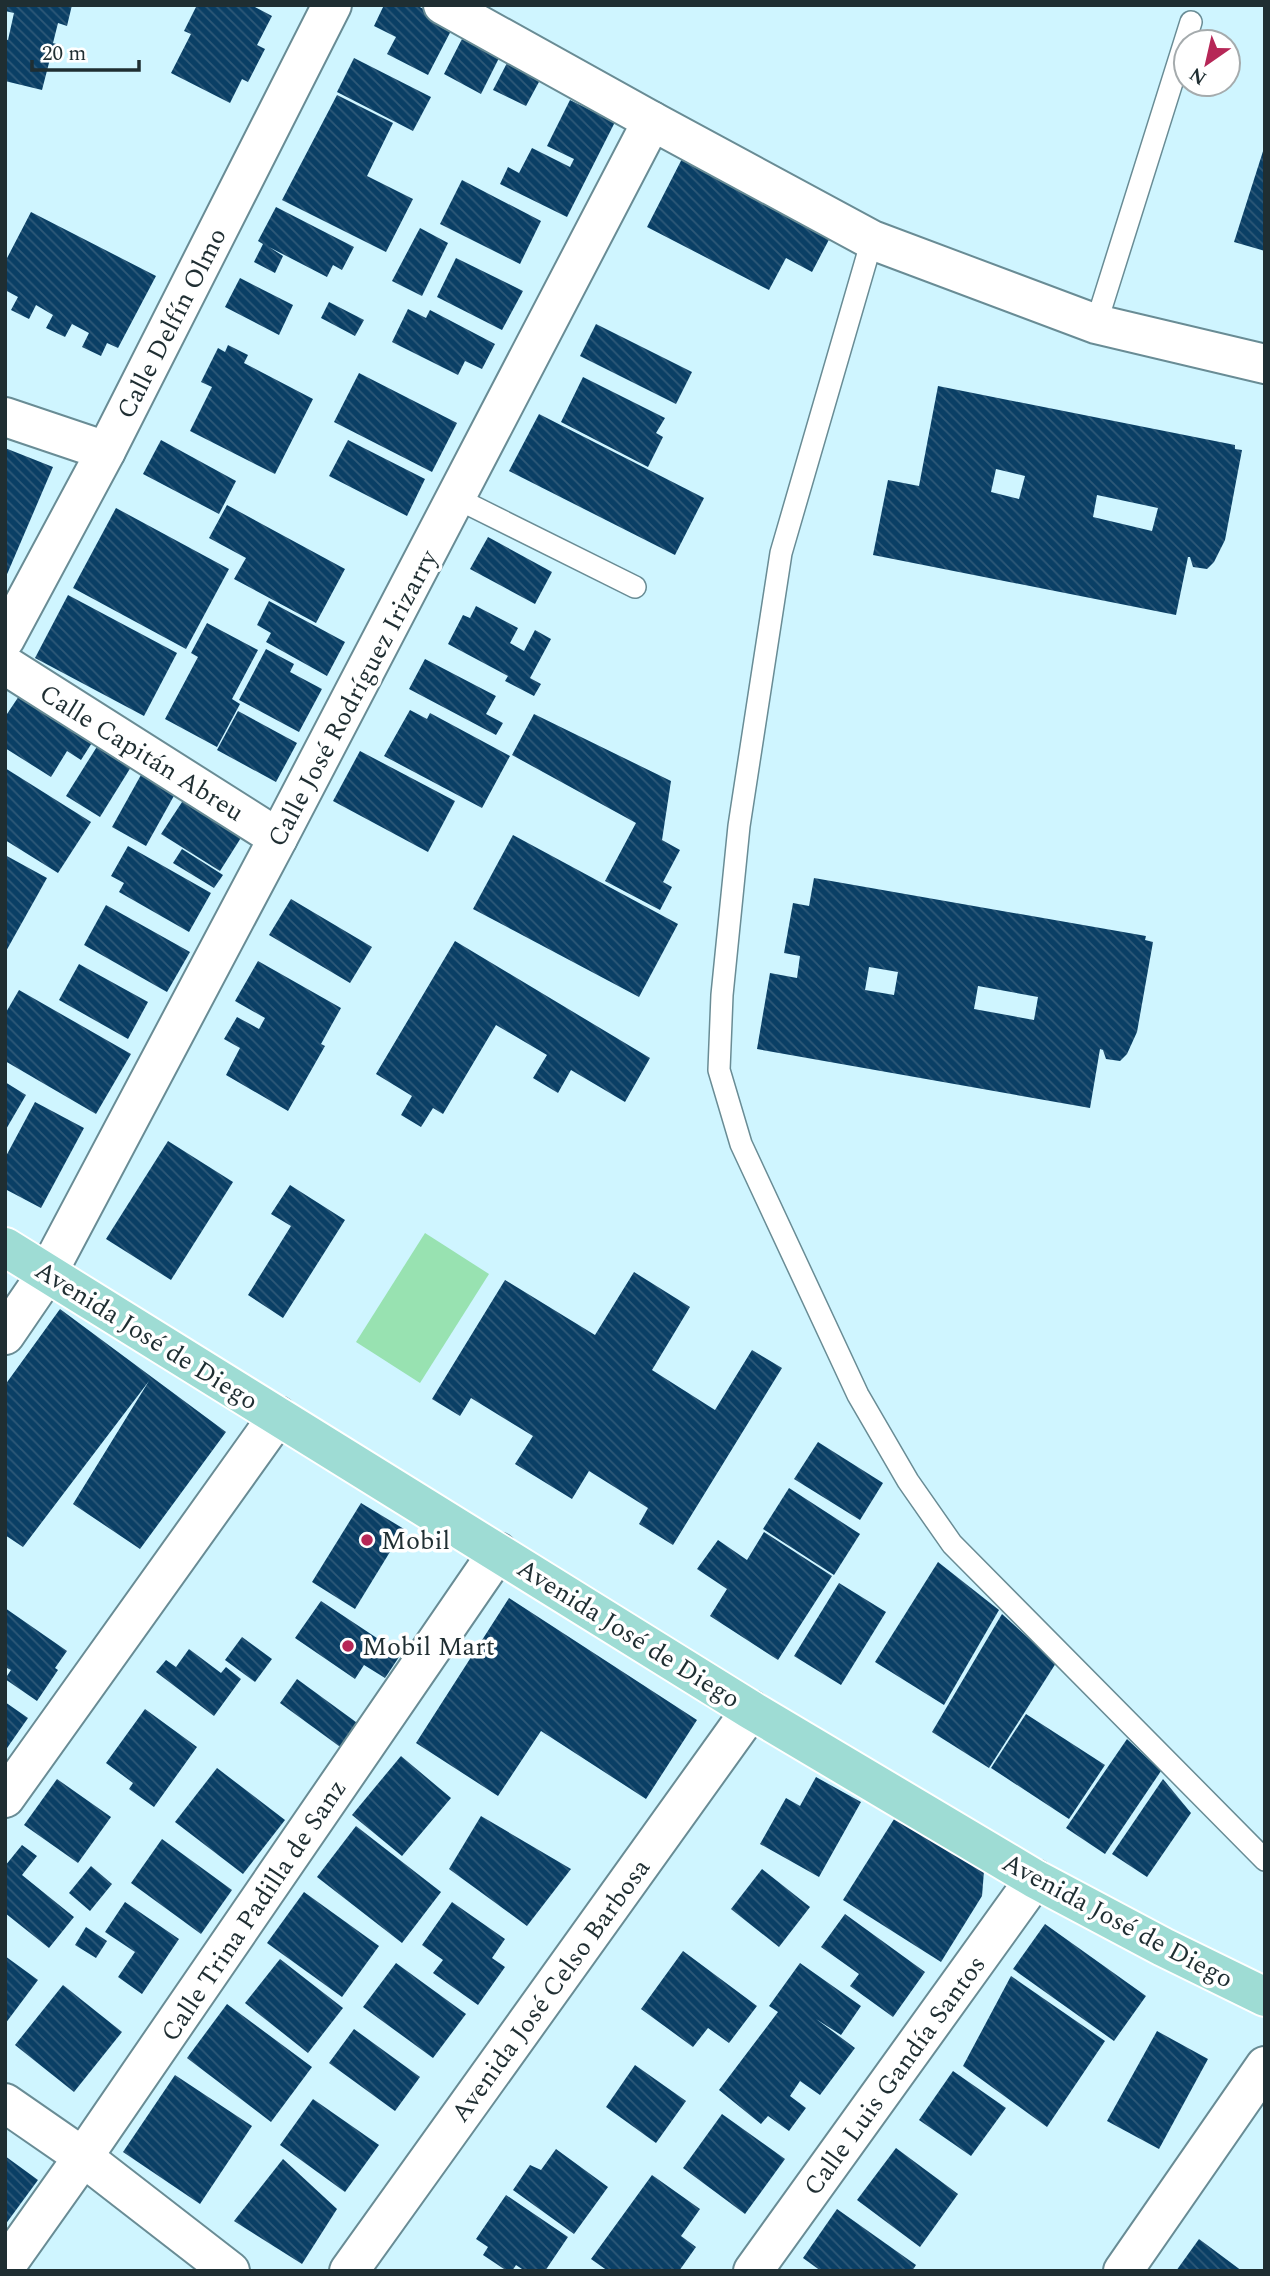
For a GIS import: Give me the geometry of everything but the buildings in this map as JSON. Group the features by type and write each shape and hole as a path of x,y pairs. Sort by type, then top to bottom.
{"main road":[{"name":"Avenida José de Diego","path":"5,1247 751,1710 1035,1878 1163,1947 1265,1997"}],"street":[{"name":"Calle Delfín Olmo","path":"5,639 106,451 332,5"},
{"path":"443,5 872,240 1096,324 1265,364"},
{"name":"Calle José Rodríguez Irizarry","path":"5,1335 48,1272 652,121"},
{"path":"5,417 106,451"},
{"name":"Calle Capitán Abreu","path":"5,665 278,838"},
{"path":"5,1798 278,1416"},
{"name":"Calle Trina Padilla de Sanz","path":"5,2267 498,1552"},
{"name":"Avenida José Celso Barbosa","path":"349,2271 751,1710"},
{"name":"Calle Luis Gandía Santos","path":"753,2271 1035,1878"},
{"path":"1123,2271 1265,2066"},
{"path":"5,2103 83,2157 230,2271"}],"lane":[{"path":"1096,324 1191,22"},
{"path":"872,240 781,553 739,826 722,995 719,1070 741,1144 846,1370 923,1502 952,1544 1265,1860"},
{"path":"456,498 635,587"}],"green space":[{"path":"425,1233 489,1274 420,1383 356,1342"}],"place":[{"name":"Mobil","path":"367,1540"},
{"name":"Mobil Mart","path":"348,1646"}]}
